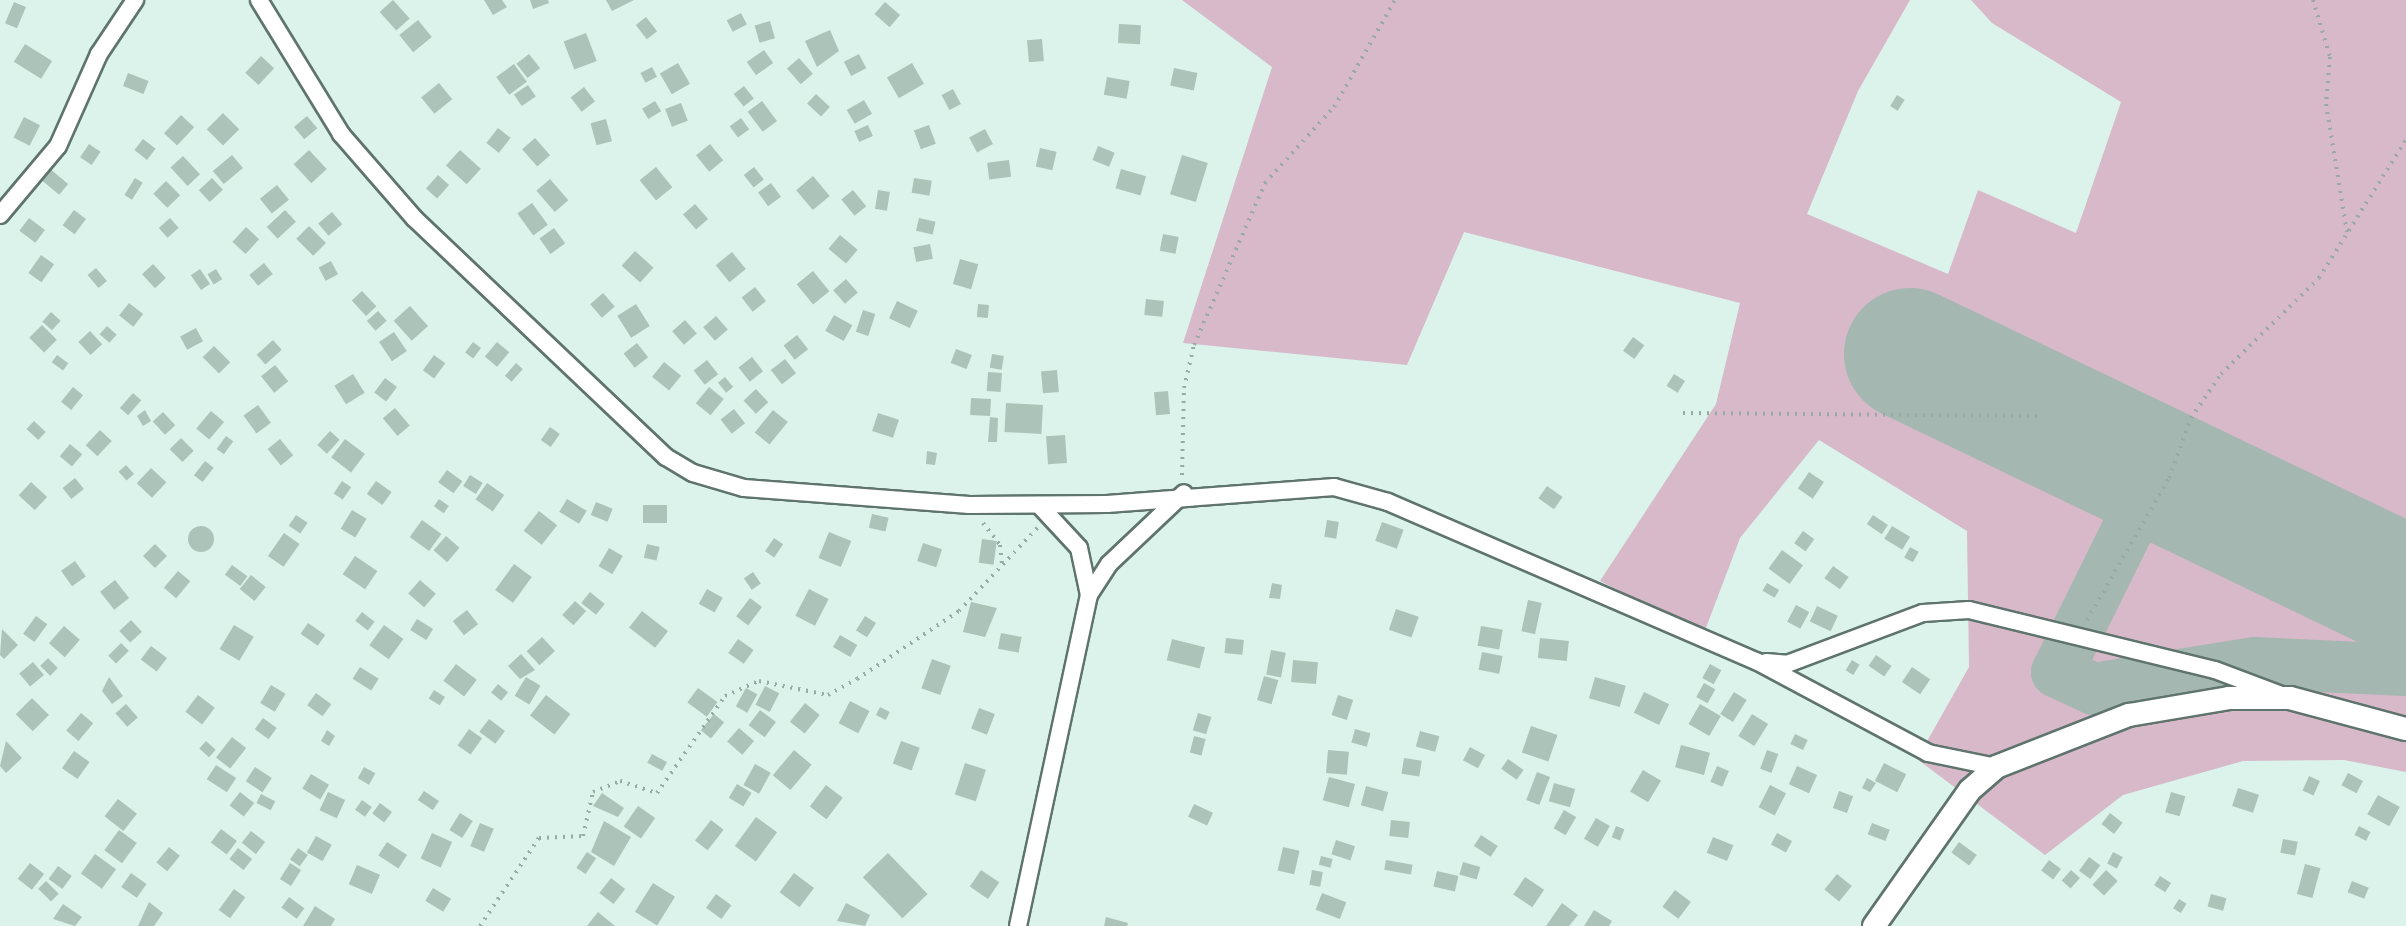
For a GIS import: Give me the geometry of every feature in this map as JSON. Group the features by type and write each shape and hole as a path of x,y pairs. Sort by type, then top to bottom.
{"main road":[{"path":"1874,926 1970,790 1996,767 2129,715 2229,698 2290,698 2406,729"}],"street":[{"path":"0,215 58,146 99,54 135,0"},
{"path":"259,0 341,134 414,218 666,457 744,488 1045,511 1184,493 1307,485 1388,502 1756,661 1928,753 1996,767"},
{"path":"1089,595 1109,564 1184,493"},
{"path":"1018,926 1076,684 1089,595 1079,548 1045,511"},
{"path":"1756,661 1787,664 1898,620 1969,610 2215,670 2290,698"}],"path":[{"path":"1184,493 1179,444 1194,345 1265,183 1334,107 1395,0"},
{"path":"2313,0 2330,57 2326,104 2347,232"},
{"path":"2078,638 2169,478 2191,418 2221,374 2319,278 2406,140"},
{"path":"1683,413 2041,416"},
{"path":"969,505 996,537 1002,563"},
{"path":"480,926 539,838 583,836 593,792 620,781 657,793 725,696 759,681 828,695 924,638 1002,563 1045,511"}],"shaded area":[{"path":"1182,0 1910,0 1858,91 1807,214 1948,274 1978,190 2076,233 2121,102 1992,23 1971,0 2406,0 2406,772 2344,760 2243,761 2123,795 2045,855 1917,759 1969,667 1967,531 1819,440 1740,538 1704,633 1600,581 1716,404 1740,303 1464,232 1407,365 1183,343 1272,67"}],"building":[{"path":"393,0 410,19 396,31 380,12"},
{"path":"484,0 502,0 507,7 493,15"},
{"path":"530,0 548,0 549,3 533,9"},
{"path":"606,0 634,0 612,11"},
{"path":"14,2 26,7 17,28 5,23"},
{"path":"885,2 900,15 890,27 875,14"},
{"path":"741,13 747,25 733,32 727,20"},
{"path":"646,17 657,31 647,39 636,25"},
{"path":"418,20 432,37 413,52 399,35"},
{"path":"770,21 775,38 760,43 755,25"},
{"path":"1119,24 1141,25 1140,44 1118,43"},
{"path":"830,30 839,51 817,67 805,41"},
{"path":"586,33 597,61 574,70 564,42"},
{"path":"1042,39 1044,61 1029,62 1027,40"},
{"path":"25,44 52,61 41,79 14,62"},
{"path":"764,50 773,63 756,75 747,62"},
{"path":"529,54 540,68 527,78 516,64"},
{"path":"859,54 866,68 851,76 844,62"},
{"path":"261,56 274,68 258,85 245,73"},
{"path":"799,58 813,74 801,84 787,68"},
{"path":"678,63 690,84 672,94 660,74"},
{"path":"912,63 924,84 899,98 887,78"},
{"path":"514,64 527,82 509,95 496,77"},
{"path":"652,67 657,77 645,83 640,73"},
{"path":"1174,68 1197,73 1194,91 1170,86"},
{"path":"128,73 149,81 144,94 123,86"},
{"path":"1107,77 1130,81 1127,99 1104,95"},
{"path":"439,83 452,99 434,114 421,97"},
{"path":"528,85 536,97 522,106 514,95"},
{"path":"744,86 754,99 744,107 734,94"},
{"path":"584,87 595,101 582,112 571,97"},
{"path":"953,89 961,104 950,110 942,95"},
{"path":"816,94 830,107 821,116 807,104"},
{"path":"1897,95 1905,100 1898,111 1890,106"},
{"path":"864,100 872,114 855,124 847,110"},
{"path":"655,101 661,111 648,119 642,109"},
{"path":"762,101 777,121 763,132 748,112"},
{"path":"681,103 688,121 672,127 665,109"},
{"path":"223,113 239,129 223,146 207,129"},
{"path":"181,115 194,127 177,146 164,133"},
{"path":"307,116 317,128 304,139 294,127"},
{"path":"24,117 40,125 30,146 14,137"},
{"path":"741,118 749,129 738,138 730,126"},
{"path":"606,119 612,141 596,145 591,123"},
{"path":"868,125 873,136 859,142 854,131"},
{"path":"929,125 936,144 921,149 914,130"},
{"path":"498,128 511,138 499,153 486,143"},
{"path":"985,129 993,144 977,152 969,137"},
{"path":"535,138 550,155 537,167 522,149"},
{"path":"143,139 156,149 147,160 134,150"},
{"path":"89,144 101,152 92,165 80,157"},
{"path":"710,144 723,160 709,172 696,155"},
{"path":"1098,146 1115,153 1109,167 1092,160"},
{"path":"1040,148 1057,152 1052,170 1036,167"},
{"path":"309,150 327,169 311,183 294,164"},
{"path":"460,150 481,169 467,184 446,166"},
{"path":"232,155 243,168 224,184 213,171"},
{"path":"1182,155 1208,163 1196,202 1170,194"},
{"path":"183,156 200,174 188,186 171,168"},
{"path":"1009,160 1011,177 989,180 987,163"},
{"path":"656,167 672,187 656,200 640,180"},
{"path":"754,167 764,180 754,188 744,175"},
{"path":"49,168 68,184 59,195 40,179"},
{"path":"1121,169 1146,176 1140,195 1115,188"},
{"path":"438,175 449,185 437,198 426,188"},
{"path":"813,176 830,196 813,210 796,190"},
{"path":"135,178 143,183 132,200 124,195"},
{"path":"212,178 223,190 210,202 199,190"},
{"path":"914,178 932,181 929,196 912,193"},
{"path":"550,179 568,200 555,212 536,191"},
{"path":"166,181 180,195 167,208 153,194"},
{"path":"771,183 781,197 768,206 758,192"},
{"path":"277,185 289,200 272,214 260,199"},
{"path":"853,190 866,206 855,216 841,199"},
{"path":"878,190 890,192 887,211 875,209"},
{"path":"532,203 548,225 533,235 517,214"},
{"path":"695,204 708,219 696,230 683,214"},
{"path":"74,210 86,219 75,234 63,225"},
{"path":"285,210 296,222 278,239 267,227"},
{"path":"332,212 342,224 328,236 318,224"},
{"path":"29,218 45,230 35,243 19,231"},
{"path":"170,218 179,228 168,238 159,228"},
{"path":"919,218 936,222 933,234 916,231"},
{"path":"309,226 326,243 313,256 296,239"},
{"path":"246,227 259,239 246,254 232,242"},
{"path":"554,228 565,243 551,254 539,239"},
{"path":"1163,234 1179,237 1175,254 1160,251"},
{"path":"840,235 858,250 846,264 828,249"},
{"path":"930,244 933,259 916,262 913,247"},
{"path":"635,251 654,268 640,283 622,266"},
{"path":"732,252 746,269 730,282 716,265"},
{"path":"41,255 54,264 41,282 28,273"},
{"path":"960,259 978,264 971,289 953,284"},
{"path":"331,261 338,274 326,281 319,268"},
{"path":"264,263 273,274 258,286 249,275"},
{"path":"153,264 166,278 155,288 142,274"},
{"path":"96,268 107,281 99,288 88,275"},
{"path":"200,269 210,284 201,290 191,275"},
{"path":"216,269 222,279 214,284 207,274"},
{"path":"813,271 829,291 813,304 797,284"},
{"path":"846,279 858,293 845,304 833,290"},
{"path":"755,287 766,301 753,312 742,297"},
{"path":"362,291 376,306 366,316 352,301"},
{"path":"603,293 615,307 602,318 590,304"},
{"path":"1146,299 1164,301 1162,317 1144,315"},
{"path":"897,301 918,311 910,328 889,318"},
{"path":"129,303 143,314 133,327 119,316"},
{"path":"636,304 650,326 631,338 617,316"},
{"path":"978,304 989,305 988,318 977,317"},
{"path":"410,306 428,326 412,341 394,321"},
{"path":"863,310 875,314 868,336 856,332"},
{"path":"378,311 387,321 376,331 367,321"},
{"path":"51,312 61,321 52,330 42,322"},
{"path":"834,315 852,325 844,341 825,331"},
{"path":"716,316 728,330 715,341 703,327"},
{"path":"685,320 697,334 684,345 672,331"},
{"path":"42,325 57,340 44,353 29,338"},
{"path":"107,326 117,335 109,343 100,334"},
{"path":"196,328 203,341 187,350 180,336"},
{"path":"90,331 102,344 91,355 78,342"},
{"path":"394,332 407,351 392,361 379,342"},
{"path":"797,335 808,349 795,360 784,345"},
{"path":"1633,337 1644,345 1634,359 1623,351"},
{"path":"273,340 282,350 265,364 257,355"},
{"path":"473,342 481,348 473,358 465,352"},
{"path":"497,342 509,352 497,367 485,357"},
{"path":"637,343 648,357 635,368 624,353"},
{"path":"214,346 230,362 219,374 203,357"},
{"path":"956,349 972,355 966,369 951,363"},
{"path":"992,354 1004,356 1002,370 990,368"},
{"path":"57,355 68,363 63,371 52,362"},
{"path":"434,355 445,363 434,379 423,370"},
{"path":"752,357 763,371 750,382 739,367"},
{"path":"785,359 796,373 782,384 771,370"},
{"path":"707,360 718,374 705,385 694,370"},
{"path":"664,362 681,376 669,391 652,377"},
{"path":"516,363 523,369 512,382 505,376"},
{"path":"275,365 288,381 274,393 261,376"},
{"path":"1057,370 1059,392 1043,393 1041,371"},
{"path":"988,372 1002,373 1001,392 987,391"},
{"path":"353,374 365,393 346,404 334,386"},
{"path":"1674,374 1685,381 1678,393 1667,386"},
{"path":"725,377 733,387 726,393 718,383"},
{"path":"385,378 397,387 386,401 374,392"},
{"path":"73,387 83,395 71,410 61,402"},
{"path":"709,387 724,399 711,415 696,403"},
{"path":"756,389 768,402 756,414 744,401"},
{"path":"1168,391 1170,414 1156,415 1154,392"},
{"path":"133,393 141,400 128,415 120,408"},
{"path":"971,398 991,399 990,416 970,415"},
{"path":"1006,403 1043,405 1041,434 1004,432"},
{"path":"258,405 271,423 256,433 243,416"},
{"path":"395,408 410,426 398,436 383,418"},
{"path":"734,409 745,423 732,434 721,419"},
{"path":"145,410 151,421 143,426 137,416"},
{"path":"773,410 788,422 770,444 755,433"},
{"path":"211,411 224,422 209,440 196,429"},
{"path":"163,412 175,425 165,435 153,422"},
{"path":"878,413 899,420 893,438 872,431"},
{"path":"990,417 998,418 997,442 988,442"},
{"path":"34,421 46,432 38,440 26,429"},
{"path":"550,427 560,434 551,447 541,440"},
{"path":"100,430 112,441 97,456 86,445"},
{"path":"330,431 340,440 327,454 317,445"},
{"path":"1065,435 1067,463 1048,464 1046,436"},
{"path":"226,436 233,441 224,454 217,449"},
{"path":"181,438 194,451 182,462 170,449"},
{"path":"280,439 293,455 281,465 268,449"},
{"path":"345,439 365,454 351,472 331,457"},
{"path":"70,444 82,454 72,467 60,456"},
{"path":"927,451 937,453 935,465 926,464"},
{"path":"205,461 214,468 203,482 194,475"},
{"path":"126,465 134,474 127,481 119,472"},
{"path":"151,468 166,482 152,498 137,483"},
{"path":"447,470 462,481 454,493 438,482"},
{"path":"1809,472 1824,482 1813,499 1798,489"},
{"path":"470,475 483,483 476,494 463,486"},
{"path":"75,478 84,489 71,499 63,488"},
{"path":"342,481 351,487 343,500 334,493"},
{"path":"376,481 392,492 382,505 367,494"},
{"path":"31,482 47,497 35,510 19,495"},
{"path":"487,483 504,495 493,511 476,499"},
{"path":"1547,486 1563,497 1554,509 1538,498"},
{"path":"439,499 449,506 444,513 434,506"},
{"path":"567,499 587,511 579,524 559,512"},
{"path":"596,502 613,509 607,522 591,515"},
{"path":"643,505 667,505 667,523 643,523"},
{"path":"352,510 367,519 355,538 341,529"},
{"path":"539,511 557,525 542,545 524,531"},
{"path":"872,514 889,518 885,531 869,528"},
{"path":"296,515 308,523 300,534 289,526"},
{"path":"1873,515 1888,525 1882,534 1867,524"},
{"path":"422,520 441,534 429,551 410,537"},
{"path":"1327,520 1339,522 1336,539 1324,537"},
{"path":"1382,522 1404,530 1397,549 1375,541"},
{"path":"201,526 210,530 214,539 210,548 201,552 192,548 188,539 192,530"},
{"path":"1892,526 1910,537 1902,550 1884,539"},
{"path":"1803,531 1814,539 1806,551 1794,543"},
{"path":"829,532 851,541 841,567 819,558"},
{"path":"284,533 300,544 284,567 268,556"},
{"path":"446,536 460,548 447,562 434,550"},
{"path":"774,538 783,544 774,557 765,551"},
{"path":"982,539 997,541 994,565 979,563"},
{"path":"923,543 942,549 936,567 917,561"},
{"path":"155,544 167,556 155,568 143,556"},
{"path":"647,544 660,547 657,561 644,558"},
{"path":"1910,547 1919,552 1913,562 1904,557"},
{"path":"609,548 623,556 612,574 598,566"},
{"path":"1782,550 1803,565 1790,584 1768,569"},
{"path":"355,556 377,571 365,589 343,574"},
{"path":"75,561 86,577 72,586 61,571"},
{"path":"514,564 532,577 513,603 495,590"},
{"path":"232,565 247,576 240,586 225,575"},
{"path":"1833,566 1849,577 1840,589 1824,578"},
{"path":"178,571 190,581 176,598 164,588"},
{"path":"753,572 761,584 752,590 744,578"},
{"path":"251,575 266,587 254,601 240,589"},
{"path":"115,580 129,598 114,610 100,592"},
{"path":"420,580 436,594 424,607 408,594"},
{"path":"1272,583 1282,585 1280,599 1269,598"},
{"path":"1767,583 1779,590 1775,598 1762,591"},
{"path":"707,589 723,598 715,613 699,604"},
{"path":"809,589 829,599 815,626 795,616"},
{"path":"590,592 605,604 596,615 581,603"},
{"path":"750,598 762,607 748,625 736,616"},
{"path":"1528,600 1542,603 1535,634 1521,631"},
{"path":"575,601 586,611 573,625 562,615"},
{"path":"971,602 997,608 985,637 963,632"},
{"path":"1796,605 1809,612 1800,629 1787,622"},
{"path":"1817,606 1838,616 1831,631 1810,621"},
{"path":"1396,609 1419,617 1412,638 1389,630"},
{"path":"467,610 478,624 464,635 453,621"},
{"path":"642,611 668,631 655,648 629,628"},
{"path":"362,612 375,622 368,631 355,621"},
{"path":"36,616 47,624 34,642 23,634"},
{"path":"865,616 876,623 867,637 856,630"},
{"path":"417,619 433,629 426,640 410,630"},
{"path":"131,620 142,632 130,643 119,631"},
{"path":"308,623 325,635 318,646 301,634"},
{"path":"234,625 254,637 239,661 220,649"},
{"path":"384,625 403,639 389,659 369,645"},
{"path":"64,626 80,640 65,657 49,643"},
{"path":"1481,626 1503,630 1499,650 1478,646"},
{"path":"2,629 18,645 4,659 0,655"},
{"path":"1001,633 1022,637 1019,653 998,649"},
{"path":"840,635 857,645 850,657 833,647"},
{"path":"542,637 555,651 540,665 527,651"},
{"path":"1226,638 1244,640 1242,655 1224,653"},
{"path":"1540,638 1569,641 1567,661 1538,658"},
{"path":"738,639 754,650 744,664 728,653"},
{"path":"1172,639 1205,647 1200,669 1167,660"},
{"path":"121,643 129,651 116,664 108,656"},
{"path":"151,646 167,658 157,672 141,660"},
{"path":"1271,650 1286,653 1281,677 1266,675"},
{"path":"1482,652 1503,656 1499,674 1479,670"},
{"path":"521,654 535,670 520,679 508,666"},
{"path":"1876,655 1892,666 1884,677 1869,666"},
{"path":"48,658 58,668 50,676 40,666"},
{"path":"932,659 951,666 940,695 921,688"},
{"path":"1293,660 1318,662 1316,684 1291,682"},
{"path":"1852,660 1860,665 1853,675 1846,670"},
{"path":"33,662 44,675 30,687 19,674"},
{"path":"456,664 477,680 464,696 443,681"},
{"path":"1710,664 1721,670 1714,684 1702,678"},
{"path":"360,667 379,679 371,691 353,679"},
{"path":"1912,667 1930,679 1920,694 1902,682"},
{"path":"1264,676 1278,680 1272,704 1257,700"},
{"path":"109,677 123,696 112,704 102,691"},
{"path":"526,677 541,686 529,705 515,696"},
{"path":"1595,677 1626,686 1620,707 1589,698"},
{"path":"1704,683 1715,689 1708,703 1696,697"},
{"path":"498,684 508,692 501,701 491,693"},
{"path":"271,685 286,694 275,712 260,703"},
{"path":"765,686 779,693 770,712 755,705"},
{"path":"698,688 717,702 707,717 687,703"},
{"path":"746,688 757,694 747,713 736,706"},
{"path":"434,690 445,697 440,705 429,698"},
{"path":"1644,692 1669,704 1659,725 1634,713"},
{"path":"1734,692 1747,700 1733,722 1720,714"},
{"path":"316,693 331,704 323,716 307,705"},
{"path":"198,695 215,708 202,724 185,712"},
{"path":"546,695 570,714 554,735 530,715"},
{"path":"1338,695 1353,700 1347,720 1332,715"},
{"path":"32,698 49,715 33,731 16,714"},
{"path":"850,701 870,711 858,733 839,723"},
{"path":"805,703 820,715 805,734 790,722"},
{"path":"126,704 138,718 127,727 115,713"},
{"path":"1700,704 1721,716 1709,736 1688,724"},
{"path":"880,707 890,712 886,720 876,715"},
{"path":"979,708 995,714 987,735 971,729"},
{"path":"760,710 776,722 765,737 749,725"},
{"path":"81,713 93,723 78,741 66,731"},
{"path":"1198,713 1211,717 1206,734 1193,730"},
{"path":"714,714 724,722 711,739 701,730"},
{"path":"1752,714 1768,724 1754,746 1738,736"},
{"path":"263,718 277,728 269,739 255,729"},
{"path":"489,719 505,731 495,744 479,732"},
{"path":"1531,726 1557,735 1548,762 1522,752"},
{"path":"739,728 754,741 742,755 727,742"},
{"path":"469,729 482,738 471,755 458,745"},
{"path":"1355,729 1370,733 1367,747 1351,743"},
{"path":"327,730 335,736 329,746 321,741"},
{"path":"1420,731 1439,736 1435,752 1416,746"},
{"path":"1795,734 1808,740 1803,750 1790,744"},
{"path":"1194,736 1206,739 1202,755 1190,752"},
{"path":"232,737 246,748 230,769 216,757"},
{"path":"6,741 22,758 6,773 0,766"},
{"path":"206,741 216,750 209,757 199,748"},
{"path":"901,741 920,748 912,770 893,764"},
{"path":"1681,745 1710,753 1704,775 1675,767"},
{"path":"1470,747 1485,755 1478,768 1463,760"},
{"path":"794,750 812,765 790,790 773,775"},
{"path":"1328,750 1349,752 1347,775 1326,773"},
{"path":"1767,750 1778,754 1771,773 1760,769"},
{"path":"74,751 90,762 78,779 62,768"},
{"path":"652,754 667,762 662,771 647,763"},
{"path":"1404,758 1422,761 1419,777 1401,774"},
{"path":"1508,759 1524,770 1517,780 1501,769"},
{"path":"965,763 986,770 976,801 955,794"},
{"path":"1884,763 1906,774 1897,792 1875,781"},
{"path":"755,764 771,773 759,794 743,785"},
{"path":"216,765 236,778 227,792 207,779"},
{"path":"1717,766 1729,771 1722,787 1710,782"},
{"path":"1797,766 1817,775 1809,793 1789,784"},
{"path":"255,767 272,778 263,792 246,781"},
{"path":"364,767 375,773 369,785 358,778"},
{"path":"1643,770 1661,781 1648,802 1630,791"},
{"path":"1537,772 1550,777 1539,805 1526,800"},
{"path":"2348,773 2363,781 2356,793 2341,785"},
{"path":"311,774 329,785 320,799 302,789"},
{"path":"2309,776 2320,781 2313,795 2302,791"},
{"path":"1329,777 1355,784 1349,807 1323,800"},
{"path":"1867,778 1876,783 1870,792 1862,788"},
{"path":"1554,783 1575,789 1570,807 1549,801"},
{"path":"737,784 752,793 743,806 729,798"},
{"path":"826,785 843,798 827,819 810,807"},
{"path":"1770,785 1786,793 1775,815 1759,807"},
{"path":"1366,786 1388,792 1383,811 1361,805"},
{"path":"2238,788 2259,795 2253,813 2232,806"},
{"path":"424,791 439,801 433,810 418,800"},
{"path":"1839,791 1853,796 1847,813 1833,808"},
{"path":"240,792 254,803 244,816 230,805"},
{"path":"328,792 345,800 337,818 320,810"},
{"path":"2171,792 2185,796 2180,816 2165,812"},
{"path":"602,793 624,808 618,817 593,806"},
{"path":"261,794 275,801 271,810 256,803"},
{"path":"2378,795 2400,807 2389,826 2367,814"},
{"path":"118,799 137,814 123,831 104,816"},
{"path":"362,800 372,807 365,817 355,810"},
{"path":"380,803 392,812 384,822 372,813"},
{"path":"1194,804 1213,813 1207,826 1188,817"},
{"path":"638,806 655,818 641,839 624,826"},
{"path":"1564,810 1576,817 1566,835 1554,828"},
{"path":"460,813 473,821 462,838 449,830"},
{"path":"2110,813 2123,823 2114,834 2101,824"},
{"path":"756,817 777,832 756,861 735,846"},
{"path":"1596,818 1610,826 1598,847 1584,839"},
{"path":"711,820 724,830 708,850 695,840"},
{"path":"1391,820 1410,822 1408,838 1389,836"},
{"path":"604,821 631,837 614,866 591,852"},
{"path":"480,823 494,829 484,852 470,846"},
{"path":"1872,823 1890,830 1885,841 1868,834"},
{"path":"1616,826 1624,829 1620,840 1612,837"},
{"path":"2359,826 2371,832 2366,841 2354,835"},
{"path":"221,829 237,841 227,855 211,843"},
{"path":"119,830 137,843 122,863 104,850"},
{"path":"251,831 265,842 256,854 242,843"},
{"path":"432,833 452,842 441,868 421,859"},
{"path":"1777,833 1792,841 1786,852 1771,844"},
{"path":"1481,835 1498,846 1491,857 1474,846"},
{"path":"316,836 332,845 323,861 307,853"},
{"path":"1713,837 1733,845 1727,861 1707,853"},
{"path":"2283,839 2298,842 2295,856 2280,853"},
{"path":"1336,840 1355,846 1350,860 1331,854"},
{"path":"387,842 407,855 398,868 378,855"},
{"path":"1959,842 1977,855 1969,865 1951,853"},
{"path":"169,847 180,856 167,871 156,863"},
{"path":"1283,847 1300,851 1294,874 1278,870"},
{"path":"238,848 252,859 244,870 229,859"},
{"path":"298,848 308,855 300,866 290,859"},
{"path":"587,852 596,858 585,874 576,868"},
{"path":"2113,852 2123,857 2117,869 2107,864"},
{"path":"888,853 928,894 902,918 863,877"},
{"path":"95,854 116,869 102,889 81,873"},
{"path":"1321,856 1333,859 1330,868 1319,865"},
{"path":"2089,857 2100,865 2090,879 2079,871"},
{"path":"1386,860 1413,865 1411,875 1384,870"},
{"path":"2049,860 2061,869 2053,879 2041,870"},
{"path":"1463,862 1480,867 1477,879 1459,874"},
{"path":"30,863 44,874 32,890 18,879"},
{"path":"290,863 301,870 291,886 280,879"},
{"path":"2305,864 2320,868 2312,898 2297,894"},
{"path":"357,865 380,875 372,894 349,884"},
{"path":"58,866 72,876 62,889 49,879"},
{"path":"981,870 999,882 988,899 970,887"},
{"path":"1312,870 1323,872 1320,887 1309,885"},
{"path":"2071,870 2080,878 2071,888 2062,880"},
{"path":"2106,870 2118,881 2104,896 2092,885"},
{"path":"1437,871 1458,876 1455,892 1433,887"},
{"path":"131,873 147,884 137,898 121,887"},
{"path":"794,873 814,888 800,907 780,892"},
{"path":"1837,874 1852,886 1839,902 1824,890"},
{"path":"2160,876 2171,883 2165,892 2154,885"},
{"path":"1525,877 1544,890 1532,907 1513,894"},
{"path":"611,878 625,889 613,904 599,893"},
{"path":"46,881 59,894 51,902 38,889"},
{"path":"2352,881 2369,888 2364,899 2348,892"},
{"path":"653,883 675,897 657,926 635,912"},
{"path":"433,888 451,899 443,912 425,901"},
{"path":"234,889 245,897 230,918 219,910"},
{"path":"1675,890 1691,902 1678,919 1662,907"},
{"path":"1322,893 1346,902 1340,919 1316,910"},
{"path":"716,894 731,905 721,919 706,908"},
{"path":"2211,894 2226,898 2223,911 2208,907"},
{"path":"289,897 304,908 297,919 281,908"},
{"path":"2179,899 2187,904 2181,913 2173,908"},
{"path":"149,902 163,913 154,926 138,926"},
{"path":"846,903 870,915 865,926 837,921"},
{"path":"1562,903 1578,915 1569,926 1546,926"},
{"path":"63,904 82,917 75,926 53,919"},
{"path":"315,906 335,919 331,926 303,926"},
{"path":"1594,910 1612,921 1609,926 1584,926"},
{"path":"598,912 615,926 587,926"},
{"path":"1106,917 1128,923 1127,926 1104,926"}],"taxiway":[{"path":"2156,472 2057,672 2094,689 2255,663 2406,670"}],"runway":[{"path":"1910,354 2406,592"}]}
